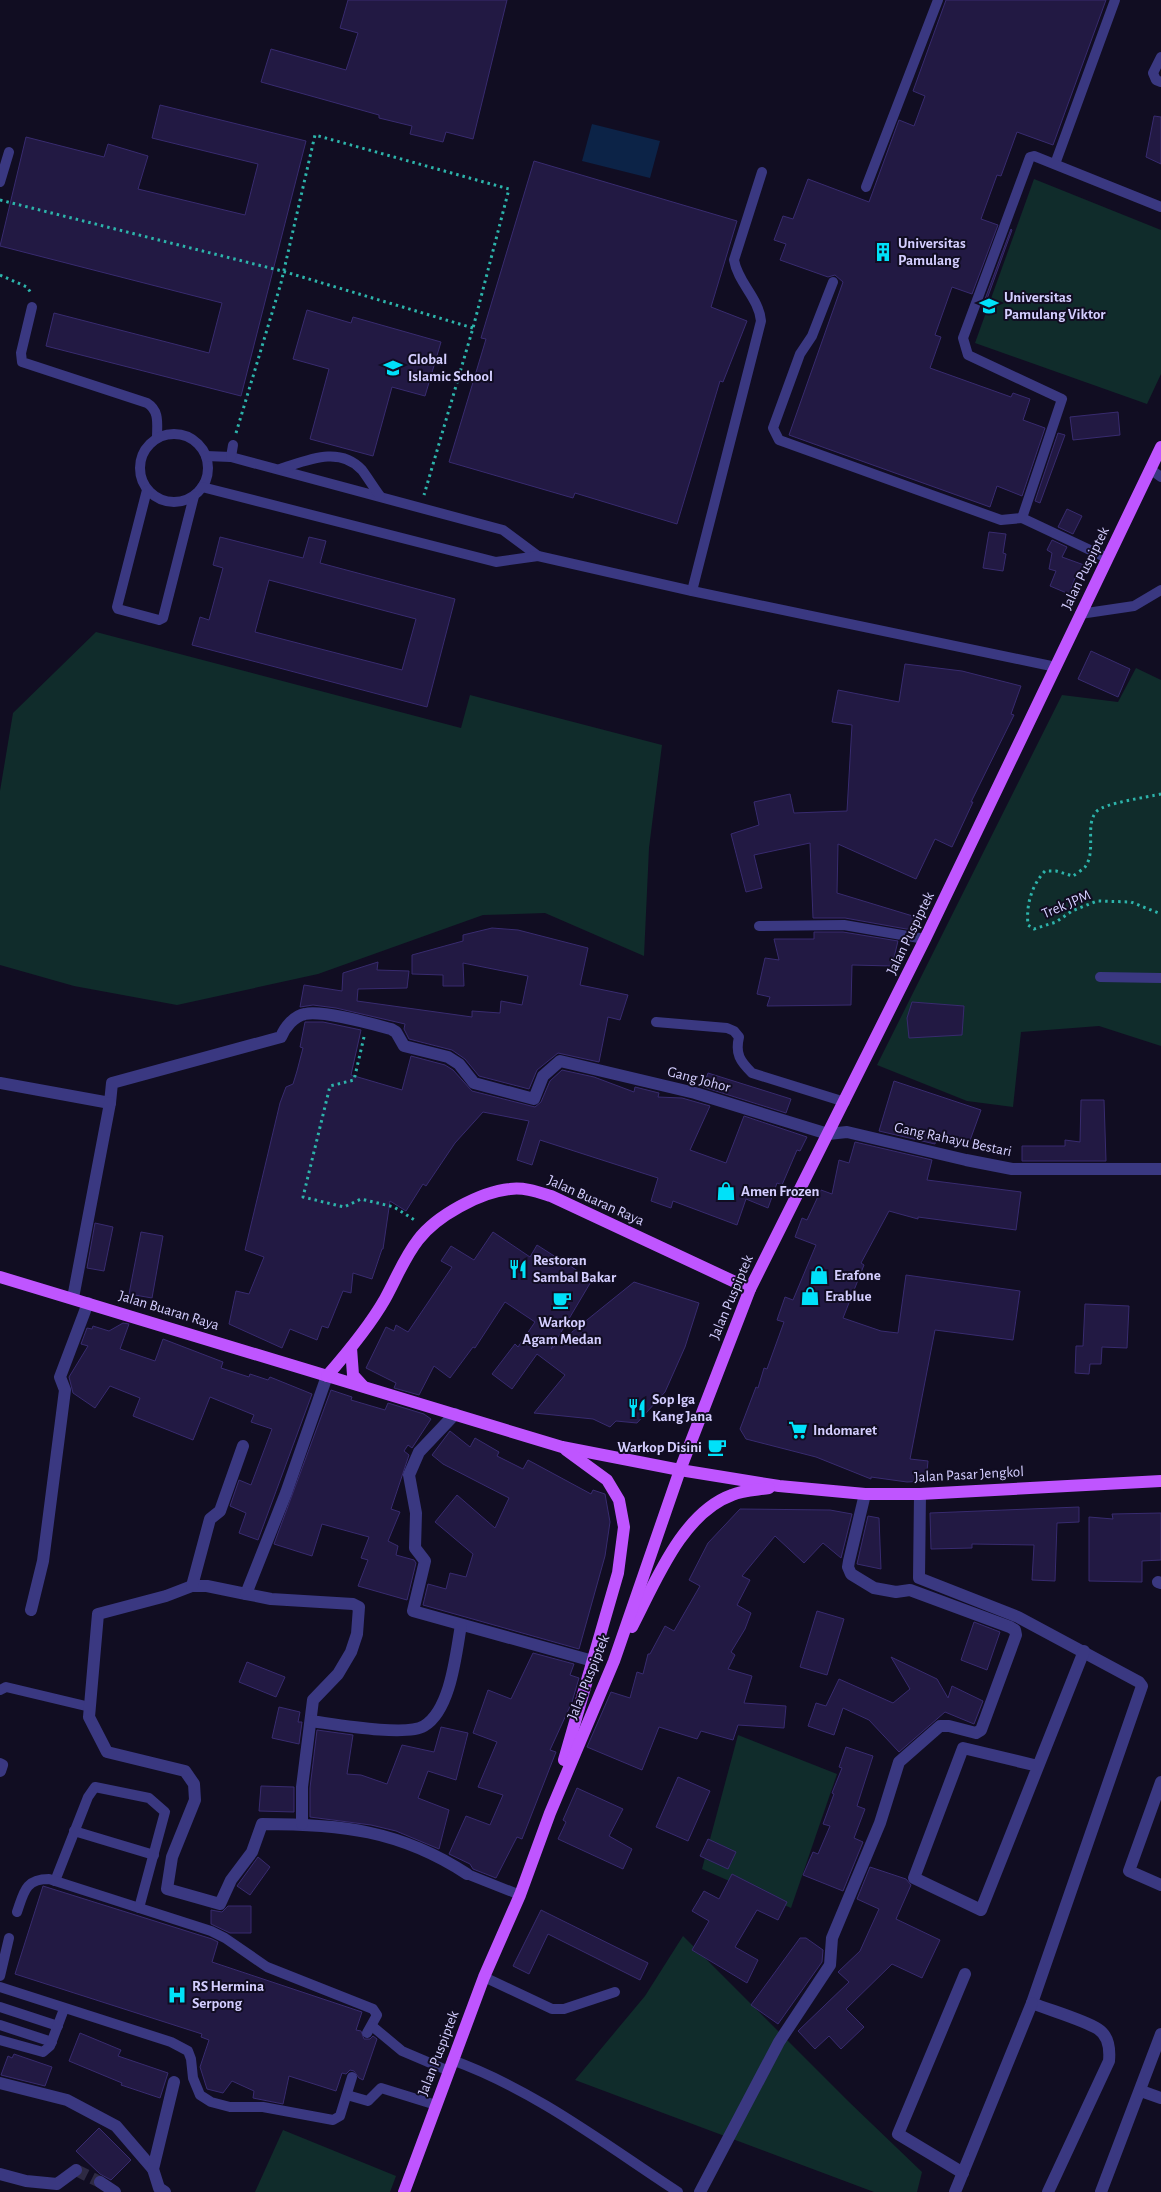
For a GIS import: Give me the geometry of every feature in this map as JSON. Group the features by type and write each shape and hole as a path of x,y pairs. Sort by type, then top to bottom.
{"main road":[{"name":"Jalan Puspiptek","path":"404,2192 484,1977 520,1895 550,1813 614,1661 680,1470 750,1288 845,1102 925,939 1107,558 1156,473 1161,447"},
{"name":"Jalan Buaran Raya","path":"327,1376 351,1348 384,1300 402,1264 427,1229 446,1214 482,1197 510,1189 530,1190 551,1196 750,1288"},
{"name":"Jalan Buaran Raya","path":"0,1277 88,1302 562,1447 680,1470 779,1486"},
{"path":"351,1348 353,1374 363,1386"},
{"path":"550,1813 618,1573 624,1527 619,1500 607,1480 562,1447"},
{"name":"Jalan Pasar Jengkol","path":"779,1486 864,1494 920,1494 1161,1481"},
{"path":"614,1661 682,1533 712,1506 732,1495 779,1486"}],"street":[{"path":"73,1298 110,1103 112,1082 281,1037 285,1026 305,1014 332,1016 367,1023"},
{"name":"Gang Johor","path":"367,1023 396,1032 404,1046 448,1057 459,1064 474,1082 534,1099 542,1076 560,1061 695,1093 828,1134"},
{"path":"0,1082 110,1103"},
{"name":"Gang Rahayu Bestari","path":"828,1134 847,1132 1012,1169 1161,1169"},
{"path":"31,1610 43,1561 65,1390 60,1377 88,1302"},
{"path":"246,1594 286,1493 327,1376"},
{"path":"455,1414 418,1452 409,1475 416,1513 415,1548 425,1560 413,1611 592,1661"},
{"path":"192,1586 210,1520 220,1511 243,1446"},
{"path":"700,2192 779,2042 830,1965 832,1938 880,1823 892,1778 899,1762 940,1726 949,1726 976,1733 980,1730 1016,1635 1015,1630 1010,1627 910,1590 896,1592 874,1588 851,1574 848,1568 849,1561 864,1494"},
{"path":"920,1494 919,1578 1018,1617 1084,1651 1139,1682 1142,1686 1032,2003 955,2192"},
{"path":"302,1824 302,1786 314,1700 338,1674 351,1652 357,1634 359,1607 353,1604 271,1599 208,1586 192,1586 166,1596 98,1614 89,1717 107,1752 185,1771 194,1784 195,1800 172,1857 167,1889 220,1904 231,1880 252,1852 262,1824 302,1824 384,1834 446,1860 467,1874"},
{"path":"311,1721 390,1730 423,1727 430,1722 441,1706 450,1685 461,1624"},
{"path":"1038,1766 963,1748 914,1878 981,1910 1084,1651"},
{"path":"0,1764 2,1765 0,1771"},
{"path":"1161,1782 1129,1871 1161,1885"},
{"path":"963,2173 898,2134 965,1974"},
{"path":"1032,2003 1100,2030 1108,2042 1110,2051 1109,2062 1048,2192"},
{"path":"1101,2192 1141,2091 1161,2034"},
{"path":"153,2169 174,2082"},
{"path":"0,2083 67,2100 116,2126 153,2169 159,2188 165,2192"},
{"path":"1141,2091 1161,2098"},
{"path":"0,2174 26,2181 57,2184 76,2170"},
{"path":"100,2182 115,2192"}],"lane":[{"path":"866,187 938,0"},
{"path":"1054,164 1115,0"},
{"path":"1161,57 1153,73 1156,80 1161,82"},
{"path":"0,182 9,152"},
{"path":"1022,518 1062,399 968,355 963,338 1030,157 1034,156 1161,207"},
{"path":"692,591 761,321 760,307 736,272 734,260 762,172"},
{"path":"833,282 812,336 800,354 773,428 779,440 1001,520 1022,518 1107,558"},
{"path":"32,307 21,353 22,362 147,403 154,407 156,413 157,438"},
{"path":"176,434 187,437 194,440 206,456 208,467 202,487 194,496 178,503 169,502 161,500 147,490 141,479 140,460 150,443 157,438 176,434"},
{"path":"231,457 233,445"},
{"path":"206,456 231,457 503,530 538,556"},
{"path":"279,470 324,456 335,456 361,469 380,496"},
{"path":"202,487 496,562 538,556 692,591 1056,667"},
{"path":"147,490 117,607 118,610 160,620 163,618 194,496"},
{"path":"1080,614 1134,606 1161,590"},
{"path":"759,926 844,925 925,939"},
{"path":"1100,977 1161,978"},
{"path":"656,1022 727,1028 734,1031 739,1037 736,1051 741,1062 752,1073 845,1102"},
{"path":"0,1690 6,1687 90,1707"},
{"path":"55,1881 88,1797 95,1787 149,1798 166,1812 139,1908"},
{"path":"74,1831 154,1855"},
{"path":"467,1874 520,1895"},
{"path":"17,1912 29,1884 36,1879 55,1881 211,1932 225,1938 268,1967 373,2009 377,2015 369,2029 402,2051 450,2066 483,2071 532,2096 678,2192"},
{"path":"0,1976 9,1938"},
{"path":"484,1977 552,2009 564,2009 615,1992"},
{"path":"0,1987 171,2042 188,2051 193,2078 200,2095 216,2104 230,2107 264,2107 334,2120 340,2116 352,2077"},
{"path":"0,2007 58,2026"},
{"path":"0,2040 43,2052 48,2049 52,2042 64,2009"},
{"path":"0,2025 52,2042"},
{"path":"347,2095 368,2101 381,2088 436,2105"}],"path":[{"path":"233,445 282,271 315,135 509,189 473,328 420,507"},
{"path":"0,200 282,271 473,328"},
{"path":"0,275 27,287 32,295 32,307"},
{"name":"Trek JPM","path":"1161,794 1108,805 1097,811 1092,820 1091,850 1085,867 1072,876 1056,870 1044,871 1037,879 1026,910 1028,924 1034,929 1056,922 1072,911 1097,901 1131,902 1161,914"},
{"path":"367,1023 354,1080 330,1086 303,1197 344,1207 361,1199 394,1208 427,1229"}],"green space":[{"path":"1034,179 1161,230 1161,374 1147,404 975,343"},
{"path":"96,632 461,728 470,695 662,745 649,848 644,956 545,913 483,915 318,974 177,1005 74,986 0,965 0,791 13,713"},
{"path":"1136,668 1161,680 1161,1046 1099,1026 1021,1032 1013,1107 967,1101 877,1065 1062,695 1118,702"},
{"path":"738,1735 837,1774 791,1908 702,1869"},
{"path":"683,1936 922,2172 917,2192 874,2192 575,2080 645,1996"},
{"path":"283,2130 396,2176 390,2192 255,2192"}],"water":[{"path":"592,124 660,141 650,178 582,161"}],"building":[{"path":"348,0 507,0 473,139 446,132 443,142 410,134 412,126 379,118 379,115 261,82 271,49 346,70 358,33 340,28"},
{"name":"Universitas Pamulang","path":"946,0 1106,0 1053,145 1017,132 1001,176 997,175 981,219 998,225 972,294 952,287 935,335 941,337 930,368 1011,397 1013,393 1030,399 1023,420 1045,428 1022,496 997,486 990,507 789,435 843,282 835,275 828,277 780,260 786,244 774,240 783,216 793,219 808,179 869,202 899,120 914,126 925,96 913,91"},
{"path":"160,105 306,141 241,396 46,346 54,313 209,353 222,303 0,246 26,137 104,157 108,144 148,156 138,189 245,215 258,164 152,138"},
{"path":"1154,116 1161,117 1161,164 1146,157"},
{"path":"534,161 737,221 711,307 747,321 723,382 720,381 677,524 575,493 573,498 449,462 486,339 481,338"},
{"path":"1011,229 987,299 985,299"},
{"path":"307,310 351,323 353,317 441,342 425,396 392,387 373,456 310,439 329,369 293,359"},
{"path":"1118,412 1120,435 1073,440 1070,417"},
{"path":"1058,433 1065,435 1040,503 1035,501"},
{"path":"1067,509 1082,516 1073,534 1058,527"},
{"path":"989,532 1006,534 1003,553 1006,554 1003,571 983,568"},
{"path":"220,537 303,558 309,537 326,541 320,563 455,599 427,707 192,645 200,617 209,620 223,568 213,565","holes":["269,580 416,619 402,670 255,632"]},
{"path":"1052,540 1067,547 1062,557 1084,565 1078,579 1075,578 1069,594 1050,586 1056,571 1049,569 1052,553 1047,550"},
{"path":"1091,651 1130,669 1118,697 1078,679"},
{"path":"905,664 962,671 1021,686 1011,714 1014,715 971,802 973,802 952,847 935,839 916,879 838,844 837,893 916,917 912,930 845,918 813,918 810,843 754,855 762,888 746,892 731,834 759,825 754,802 790,794 794,813 847,811 852,725 832,722 838,690 899,702"},
{"path":"492,928 518,930 588,948 580,985 628,995 620,1020 608,1017 599,1062 558,1053 537,1070 529,1089 479,1076 465,1059 452,1050 409,1039 404,1029 405,1024 336,1008 313,1005 300,1007 304,985 342,991 343,973 378,962 377,970 409,971 407,988 358,989 357,1001 472,1017 472,1011 500,1013 501,1001 522,1005 528,976 463,963 464,986 443,986 443,975 412,974 412,955 463,941 463,935"},
{"path":"814,932 843,932 898,941 892,966 852,965 851,1005 767,1006 770,997 757,994 765,958 779,960 774,939 814,939"},
{"path":"912,1002 964,1006 962,1035 909,1038 907,1018"},
{"path":"305,1022 323,1022 361,1030 351,1075 402,1090 411,1056 445,1065 453,1070 472,1091 535,1107 541,1102 550,1081 562,1070 594,1077 634,1092 635,1087 659,1093 658,1097 682,1098 710,1106 690,1150 726,1163 744,1116 807,1137 800,1151 797,1150 782,1185 777,1183 768,1208 746,1199 737,1225 673,1201 671,1208 651,1201 658,1178 540,1140 532,1165 517,1160 529,1121 483,1112 455,1143 426,1186 423,1184 406,1211 390,1201 383,1249 372,1279 353,1273 351,1293 343,1291 328,1328 322,1326 317,1340 290,1329 282,1348 229,1324 236,1291 249,1294 264,1257 245,1250 280,1103 286,1087 293,1084 297,1071 303,1048 300,1047"},
{"path":"708,1073 791,1099 786,1113 703,1087"},
{"path":"894,1081 981,1110 968,1146 937,1136 935,1144 879,1131"},
{"path":"1081,1100 1104,1100 1106,1161 1022,1161 1022,1146 1065,1146 1065,1140 1080,1142"},
{"path":"855,1142 932,1160 927,1180 1021,1192 1016,1230 918,1217 918,1219 889,1211 861,1263 864,1265 843,1318 881,1331 898,1333 906,1275 1020,1291 1013,1340 935,1330 910,1459 928,1461 926,1481 907,1482 871,1477 871,1479 816,1457 746,1439 740,1429 756,1387 758,1388 764,1368 767,1369 784,1322 777,1320 785,1297 793,1300 816,1245 795,1237 802,1218 807,1220 821,1190 832,1194 839,1160 849,1163"},
{"path":"95,1223 113,1227 104,1271 87,1268"},
{"path":"141,1232 163,1236 152,1298 129,1294"},
{"path":"493,1232 530,1257 537,1245 592,1280 551,1349 634,1282 699,1303 685,1347 665,1392 637,1423 616,1421 610,1427 593,1419 534,1413 565,1375 537,1354 512,1389 492,1374 515,1344 518,1347 535,1322 505,1302 475,1348 473,1347 450,1378 434,1366 419,1395 394,1388 396,1383 366,1368 386,1327 394,1331 396,1325 408,1332 452,1267 441,1261 451,1246 474,1260"},
{"path":"1085,1304 1129,1306 1127,1348 1102,1347 1101,1364 1090,1364 1089,1374 1075,1373 1076,1346 1083,1346"},
{"path":"123,1323 129,1324 120,1349 155,1361 163,1339 223,1362 221,1368 249,1377 250,1374 268,1380 270,1377 312,1394 258,1540 239,1533 246,1513 230,1506 239,1480 251,1485 272,1429 251,1422 254,1415 210,1397 193,1440 133,1416 140,1398 110,1386 95,1408 73,1393 69,1377 88,1346 81,1344 87,1328 92,1329 93,1326 109,1331"},
{"path":"331,1390 352,1397 351,1400 385,1410 388,1403 424,1414 431,1419 412,1448 408,1445 404,1451 409,1455 391,1509 400,1512 388,1541 398,1546 396,1555 414,1560 416,1563 407,1600 358,1586 368,1560 361,1558 369,1537 322,1524 312,1556 274,1544"},
{"path":"450,1431 470,1447 475,1438 499,1452 497,1456 523,1469 528,1460 591,1494 593,1490 605,1494 610,1522 605,1556 579,1649 423,1605 428,1584 446,1589 450,1573 466,1577 473,1554 435,1522 457,1495 495,1528 509,1498 443,1464 432,1455"},
{"path":"1079,1507 1079,1522 1057,1523 1055,1581 1032,1580 1034,1545 972,1544 972,1548 931,1549 930,1513"},
{"path":"740,1509 830,1510 852,1514 841,1558 823,1543 804,1563 775,1536 742,1576 750,1580 737,1605 751,1613 745,1629 731,1652 735,1655 728,1669 752,1676 744,1703 786,1706 784,1728 738,1725 733,1740 701,1731 697,1739 659,1727 642,1770 587,1747 611,1692 630,1698 637,1672 643,1674 648,1654 650,1654 665,1626 674,1631 700,1586 689,1580 708,1543"},
{"path":"1161,1513 1161,1560 1142,1561 1142,1582 1089,1581 1089,1517 1113,1519 1112,1514"},
{"path":"868,1516 879,1518 881,1569 857,1564"},
{"path":"817,1611 844,1619 827,1675 800,1667"},
{"path":"974,1622 1000,1632 987,1670 961,1660"},
{"path":"533,1653 574,1664 570,1675 579,1678 572,1702 550,1750 556,1752 522,1839 517,1837 496,1878 473,1869 470,1864 449,1854 466,1816 490,1825 503,1795 478,1787 497,1742 473,1733 488,1690 511,1699"},
{"path":"891,1657 937,1679 948,1698 952,1686 983,1701 974,1724 945,1712 899,1752 869,1720 843,1708 834,1735 808,1726 816,1703 826,1706 839,1679 893,1703 910,1689"},
{"path":"247,1662 285,1677 276,1697 239,1682"},
{"path":"279,1707 300,1712 298,1722 302,1722 299,1744 272,1738"},
{"path":"441,1727 468,1733 456,1780 428,1771 418,1798 449,1810 439,1849 396,1831 371,1825 310,1817 310,1788 317,1730 353,1735 347,1774 361,1775 387,1784 402,1745 434,1752"},
{"path":"846,1747 873,1756 857,1806 865,1809 854,1838 863,1842 843,1891 803,1875 813,1852 818,1854 830,1826 823,1824 842,1768 839,1767"},
{"path":"678,1777 710,1791 688,1841 656,1827"},
{"path":"261,1786 294,1787 294,1812 259,1811"},
{"path":"577,1788 623,1809 609,1836 632,1849 623,1869 558,1839 566,1822 563,1820"},
{"path":"708,1839 736,1852 728,1869 700,1856"},
{"path":"258,1857 270,1867 250,1895 237,1886"},
{"path":"870,1867 906,1879 911,1885 896,1919 940,1940 922,1978 892,1964 846,2009 864,2027 841,2049 829,2036 815,2049 798,2031 849,1982 838,1972 860,1951 879,1909 857,1899"},
{"path":"732,1874 787,1902 778,1920 757,1910 735,1947 758,1960 747,1983 692,1950 709,1921 692,1911 704,1891 719,1899"},
{"path":"43,1886 212,1939 218,1942 212,1962 362,2012 356,2030 361,2031 364,2039 370,2039 373,2036 377,2039 363,2080 354,2071 350,2070 346,2074 342,2073 336,2091 289,2076 283,2104 253,2098 254,2091 232,2081 223,2093 207,2089 200,2067 209,2040 201,2037 202,2034 15,1974"},
{"path":"228,1906 251,1906 251,1933 230,1933 211,1924 211,1910 222,1912"},
{"path":"541,1910 648,1963 640,1980 548,1934 529,1974 513,1966"},
{"path":"800,1938 806,1938 823,1950 822,1962 778,2024 751,2005"},
{"path":"80,2033 121,2050 118,2056 168,2073 160,2098 121,2085 122,2083 69,2061"},
{"path":"14,2054 52,2067 45,2086 1,2075 8,2056 12,2058"},
{"path":"99,2128 131,2160 111,2180 100,2174 76,2151"}],"tunnel":[{"path":"76,2170 100,2182"}],"place":[{"name":"Universitas Pamulang","path":"883,252"},
{"name":"Universitas Pamulang Viktor","path":"989,306"},
{"name":"Global Islamic School","path":"393,368"},
{"name":"Amen Frozen","path":"726,1191"},
{"name":"Restoran Sambal Bakar","path":"518,1269"},
{"name":"Erafone","path":"819,1275"},
{"name":"Erablue","path":"810,1296"},
{"name":"Warkop Agam Medan","path":"562,1300"},
{"name":"Sop Iga Kang Jana","path":"637,1408"},
{"name":"Indomaret","path":"798,1430"},
{"name":"Warkop Disini","path":"717,1447"},
{"name":"RS Hermina Serpong","path":"177,1995"}]}
